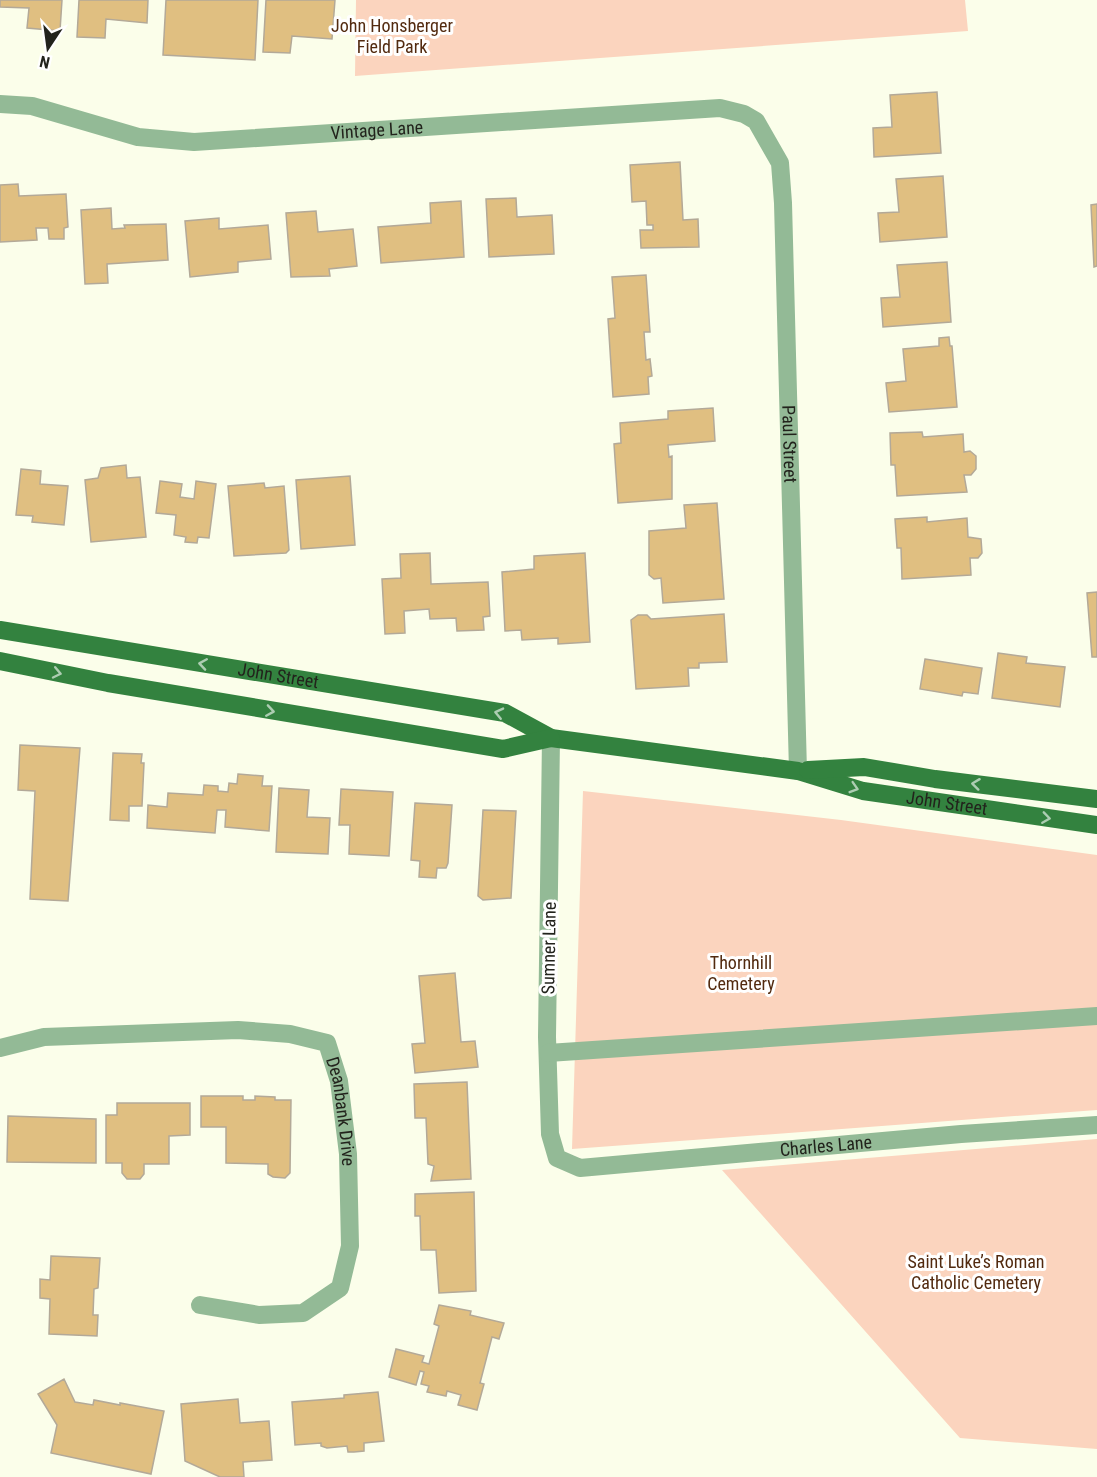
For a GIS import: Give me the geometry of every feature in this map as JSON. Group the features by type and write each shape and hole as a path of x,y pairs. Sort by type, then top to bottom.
{"main road":[{"name":"John Street","path":"0,630 505,713 551,738"},
{"name":"John Street","path":"0,661 108,683 503,749 551,738 798,771 863,791 1097,825"},
{"name":"John Street","path":"798,771 864,767 935,779 1097,799"}],"street":[{"name":"Vintage Lane","path":"0,104 32,106 138,137 194,142 720,108 744,114 756,121"},
{"name":"Paul Street","path":"756,121 780,163 783,202 798,771"},
{"name":"Sumner Lane","path":"551,738 548,1053 550,1134 557,1158"},
{"path":"548,1053 1097,1016"},
{"name":"Deanbank Drive","path":"0,1048 44,1037 238,1030 290,1034 327,1043 339,1081 348,1154 350,1246 340,1288 303,1313 259,1315 200,1305"},
{"name":"Charles Lane","path":"557,1158 580,1168 961,1134 1097,1125"}],"green space":[{"name":"John Honsberger Field Park","path":"356,0 965,0 968,31 355,76"},
{"name":"Thornhill Cemetery","path":"583,791 841,820 1097,855 1097,1110 572,1149"},
{"name":"Saint Luke’s Roman Catholic Cemetery","path":"1097,1139 1097,1449 960,1438 722,1170"}],"building":[{"path":"0,0 62,0 60,31 27,28 29,8 0,7"},
{"path":"79,0 148,0 147,23 106,19 105,38 77,37"},
{"path":"166,0 258,0 255,60 163,55"},
{"path":"266,0 335,0 332,39 292,36 290,53 263,52"},
{"path":"937,92 941,153 874,157 873,128 892,127 890,95"},
{"path":"680,162 683,220 698,219 699,247 641,248 640,230 653,230 653,225 647,225 646,201 632,202 630,165"},
{"path":"943,176 947,237 880,242 878,213 899,212 896,179"},
{"path":"18,184 19,196 66,194 68,227 64,228 64,239 49,239 48,228 36,228 37,240 0,242 0,185"},
{"path":"516,198 517,217 552,215 554,254 489,257 486,199"},
{"path":"461,201 464,257 381,263 378,227 431,223 430,203"},
{"path":"1097,204 1097,266 1094,267 1091,205"},
{"path":"111,208 112,229 125,228 124,225 166,224 168,260 107,264 108,283 85,284 81,210"},
{"path":"316,211 318,232 353,229 357,266 329,269 330,276 291,277 286,213"},
{"path":"219,218 219,229 268,225 271,259 238,262 238,272 190,277 185,221"},
{"path":"947,262 951,322 883,327 881,298 900,297 897,265"},
{"path":"646,275 650,332 644,332 646,360 650,359 652,376 648,377 649,394 613,397 608,319 615,318 612,277"},
{"path":"949,337 950,346 952,346 957,407 889,412 886,383 906,381 903,349 939,346 939,338"},
{"path":"713,408 715,441 668,445 669,457 672,456 672,499 618,503 614,444 621,443 620,423 668,419 668,411"},
{"path":"922,432 923,437 963,434 964,452 970,451 976,456 976,469 971,475 964,475 967,492 897,496 895,465 891,465 890,433"},
{"path":"126,465 127,478 140,477 146,537 91,542 85,480 98,478 101,468"},
{"path":"21,469 41,471 40,484 68,486 64,525 32,522 33,516 16,515"},
{"path":"350,476 355,545 301,549 296,480"},
{"path":"160,481 182,484 180,497 194,499 196,481 216,484 209,538 198,537 197,543 185,542 186,537 174,535 176,515 156,513"},
{"path":"264,483 265,488 284,486 289,550 286,553 234,556 228,486"},
{"path":"717,503 724,599 663,603 661,578 654,579 649,575 649,531 686,528 684,505"},
{"path":"927,517 927,522 967,518 968,537 981,539 982,553 978,558 970,558 971,575 902,579 901,548 897,548 895,519"},
{"path":"430,553 431,584 488,582 490,616 483,617 484,630 457,631 456,618 430,619 429,609 404,611 405,633 385,634 382,579 401,578 400,554"},
{"path":"585,553 590,642 558,644 558,638 522,640 521,630 505,631 502,572 534,569 534,556"},
{"path":"1097,592 1097,657 1092,657 1087,593"},
{"path":"724,614 727,662 699,663 699,668 688,668 689,686 636,689 631,620 638,615 647,615 651,619"},
{"path":"998,653 1027,657 1026,663 1065,667 1060,707 992,698"},
{"path":"925,659 982,668 978,694 963,692 962,696 920,689"},
{"path":"20,745 80,748 68,901 30,899 35,791 18,790"},
{"path":"113,753 142,754 141,763 144,763 142,806 129,806 129,821 110,820"},
{"path":"238,774 263,776 262,786 272,786 269,831 225,827 226,810 217,810 215,833 147,828 148,805 167,807 168,793 203,795 204,785 218,786 218,791 228,792 229,783 237,784"},
{"path":"279,788 309,790 307,817 330,818 328,854 276,852"},
{"path":"341,789 393,792 389,856 349,854 350,825 339,825"},
{"path":"415,803 452,805 448,863 446,868 437,868 436,878 419,877 420,861 411,860"},
{"path":"483,810 516,811 511,898 483,900 478,896"},
{"path":"455,973 461,1042 475,1041 478,1067 415,1073 412,1044 425,1043 419,976"},
{"path":"467,1082 471,1179 431,1181 434,1166 428,1164 426,1118 415,1118 414,1084"},
{"path":"201,1096 243,1096 243,1100 255,1100 255,1096 291,1100 290,1173 285,1178 273,1177 268,1174 268,1164 226,1163 226,1127 201,1127"},
{"path":"117,1103 190,1103 190,1135 169,1136 169,1164 144,1164 144,1174 140,1179 127,1179 122,1173 122,1163 106,1163 106,1115 117,1115"},
{"path":"8,1116 96,1119 96,1163 7,1162"},
{"path":"474,1192 476,1291 439,1293 436,1250 421,1250 420,1216 415,1216 415,1194"},
{"path":"51,1256 100,1258 98,1288 94,1289 93,1315 98,1315 97,1336 49,1334 50,1299 40,1298 40,1279 50,1280"},
{"path":"439,1305 471,1311 470,1315 504,1323 499,1339 492,1337 480,1383 484,1384 477,1410 458,1405 461,1395 447,1391 446,1396 427,1392 429,1386 421,1384 424,1372 420,1371 416,1385 389,1377 396,1349 424,1356 422,1362 429,1364 439,1326 434,1324"},
{"path":"64,1379 75,1402 93,1405 94,1400 164,1411 151,1474 51,1453 57,1425 38,1394"},
{"path":"378,1392 384,1441 364,1443 364,1451 354,1452 348,1452 347,1446 327,1448 321,1446 321,1443 295,1445 292,1402 344,1398 344,1395"},
{"path":"238,1399 240,1423 269,1421 272,1460 243,1462 244,1477 220,1477 185,1461 181,1404"}]}
